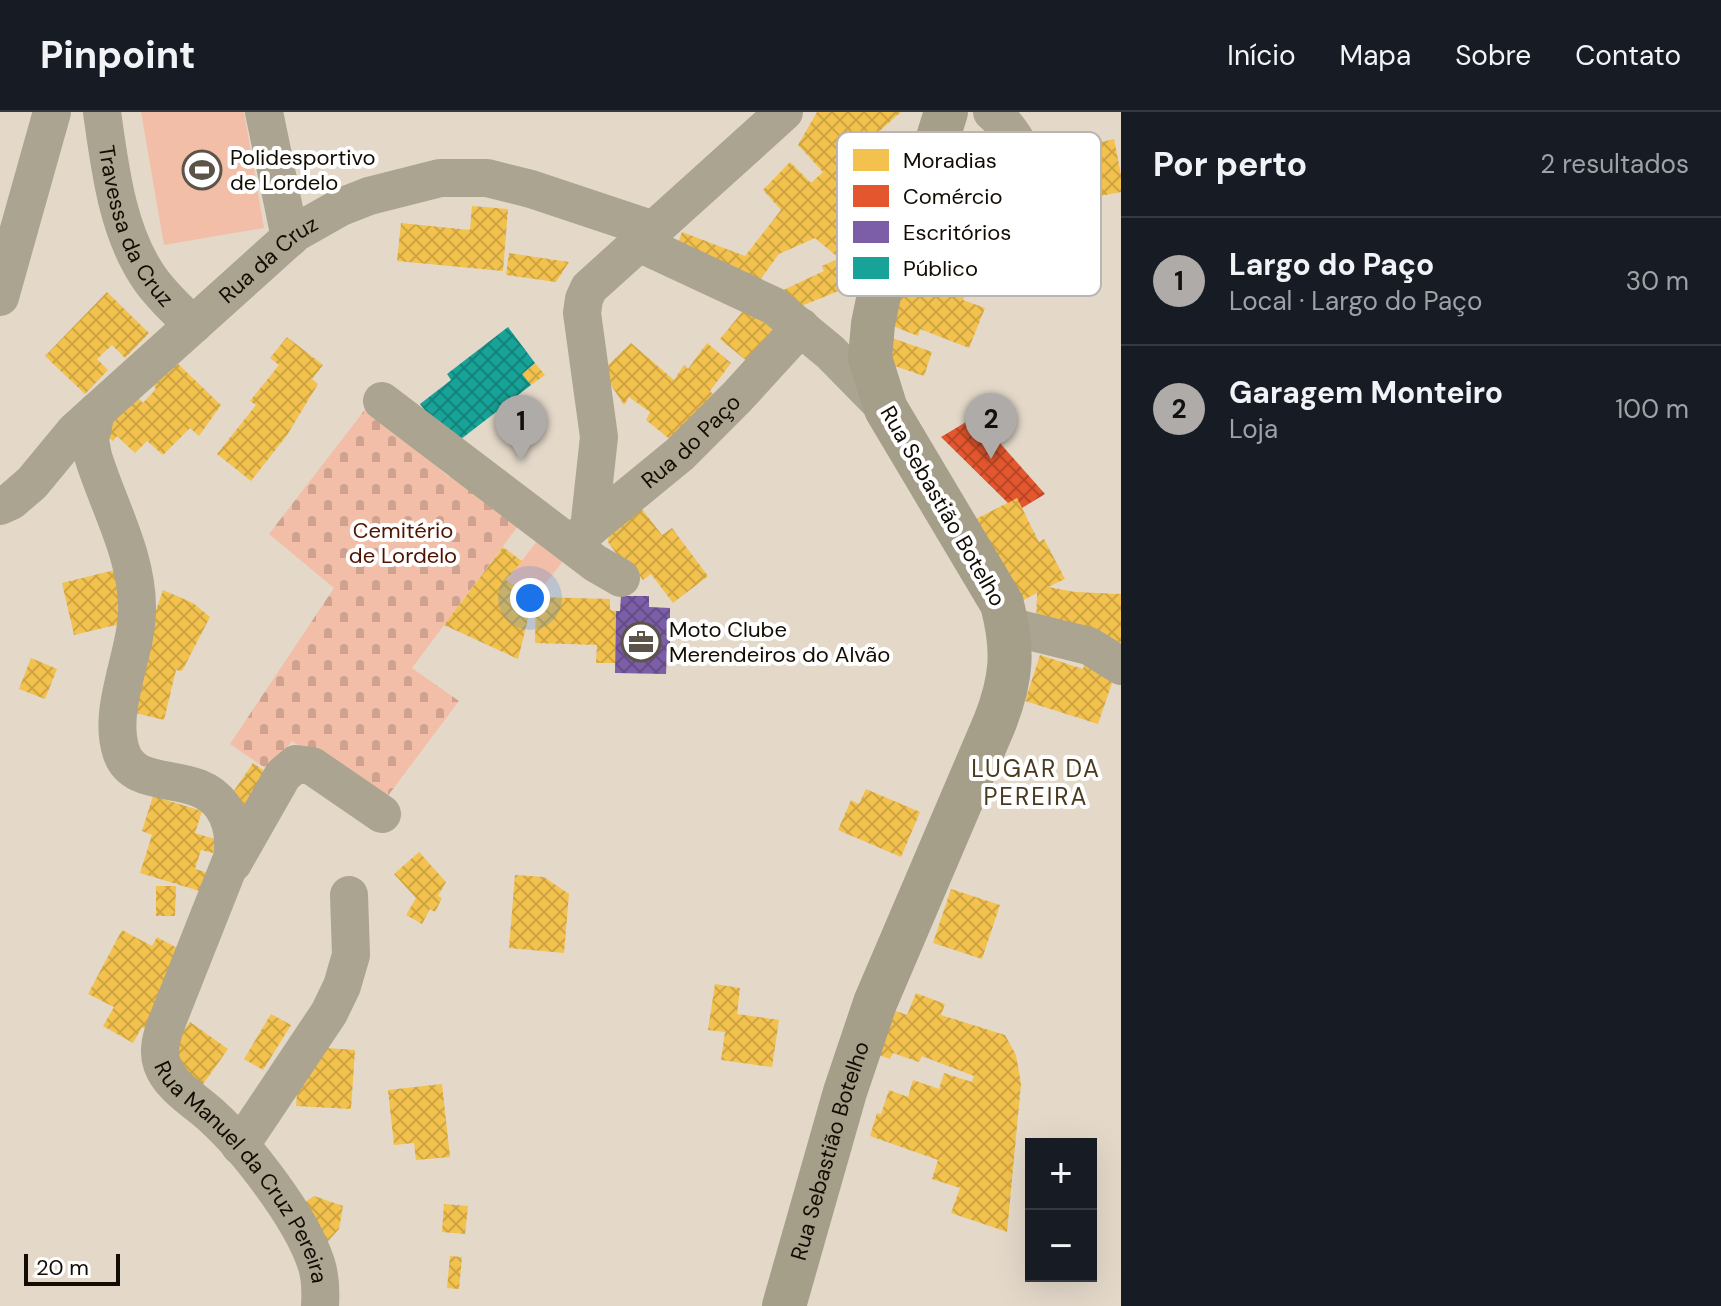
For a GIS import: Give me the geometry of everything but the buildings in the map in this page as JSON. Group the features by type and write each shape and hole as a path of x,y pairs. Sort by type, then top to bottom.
{"main road":[{"name":"Rua Sebastião Botelho","path":"940,132 946,112"},
{"name":"Rua Sebastião Botelho","path":"784,1306 845,1092 875,1003 1004,700 1011,660 1008,626 1002,604 886,409 870,358 878,296"}],"street":[{"path":"0,297 52,112"},
{"name":"Travessa da Cruz","path":"102,112 117,199 131,242 150,279 193,325"},
{"path":"264,112 290,238"},
{"path":"580,536 599,437 582,313 589,288 784,112"},
{"path":"992,112 1011,132"},
{"name":"Rua da Cruz","path":"0,506 32,483 65,440 290,238 341,207 369,196 440,178 463,176 509,182 647,236 756,296 801,327 847,368 886,409"},
{"name":"Rua do Paço","path":"580,536 680,454 801,327"},
{"path":"382,401 580,536 595,563 621,578"},
{"name":"Rua Manuel da Cruz Pereira","path":"96,412 90,440 93,456 130,563 138,608 120,714 121,753 126,763 145,776 194,785 214,796 230,818 234,845 228,869 167,1022 159,1050 161,1063 168,1076 213,1116 269,1183 309,1245 321,1283 320,1306"},
{"path":"1008,626 1089,646 1121,666"},
{"path":"228,869 244,847 283,775 296,764 312,766 382,814"},
{"path":"240,1146 329,1013 342,986 351,955 349,895"}],"green space":[{"name":"Polidesportivo de Lordelo","path":"141,112 244,112 264,228 164,245"},
{"name":"Cemitério de Lordelo","path":"367,407 449,477 455,471 521,522 412,668 459,701 381,805 292,741 271,772 230,744 334,588 269,534"},
{"path":"537,541 563,561 536,596 507,580"}],"place":[{"name":"Polidesportivo de Lordelo","path":"202,170"},
{"name":"Garagem Monteiro","path":"991,459"},
{"name":"Largo do Paço","path":"521,461"},
{"name":"Moto Clube Merendeiros do Alvão","path":"641,642"}],"district":[{"name":"LUGAR DA PEREIRA","path":"1036,782"}]}
